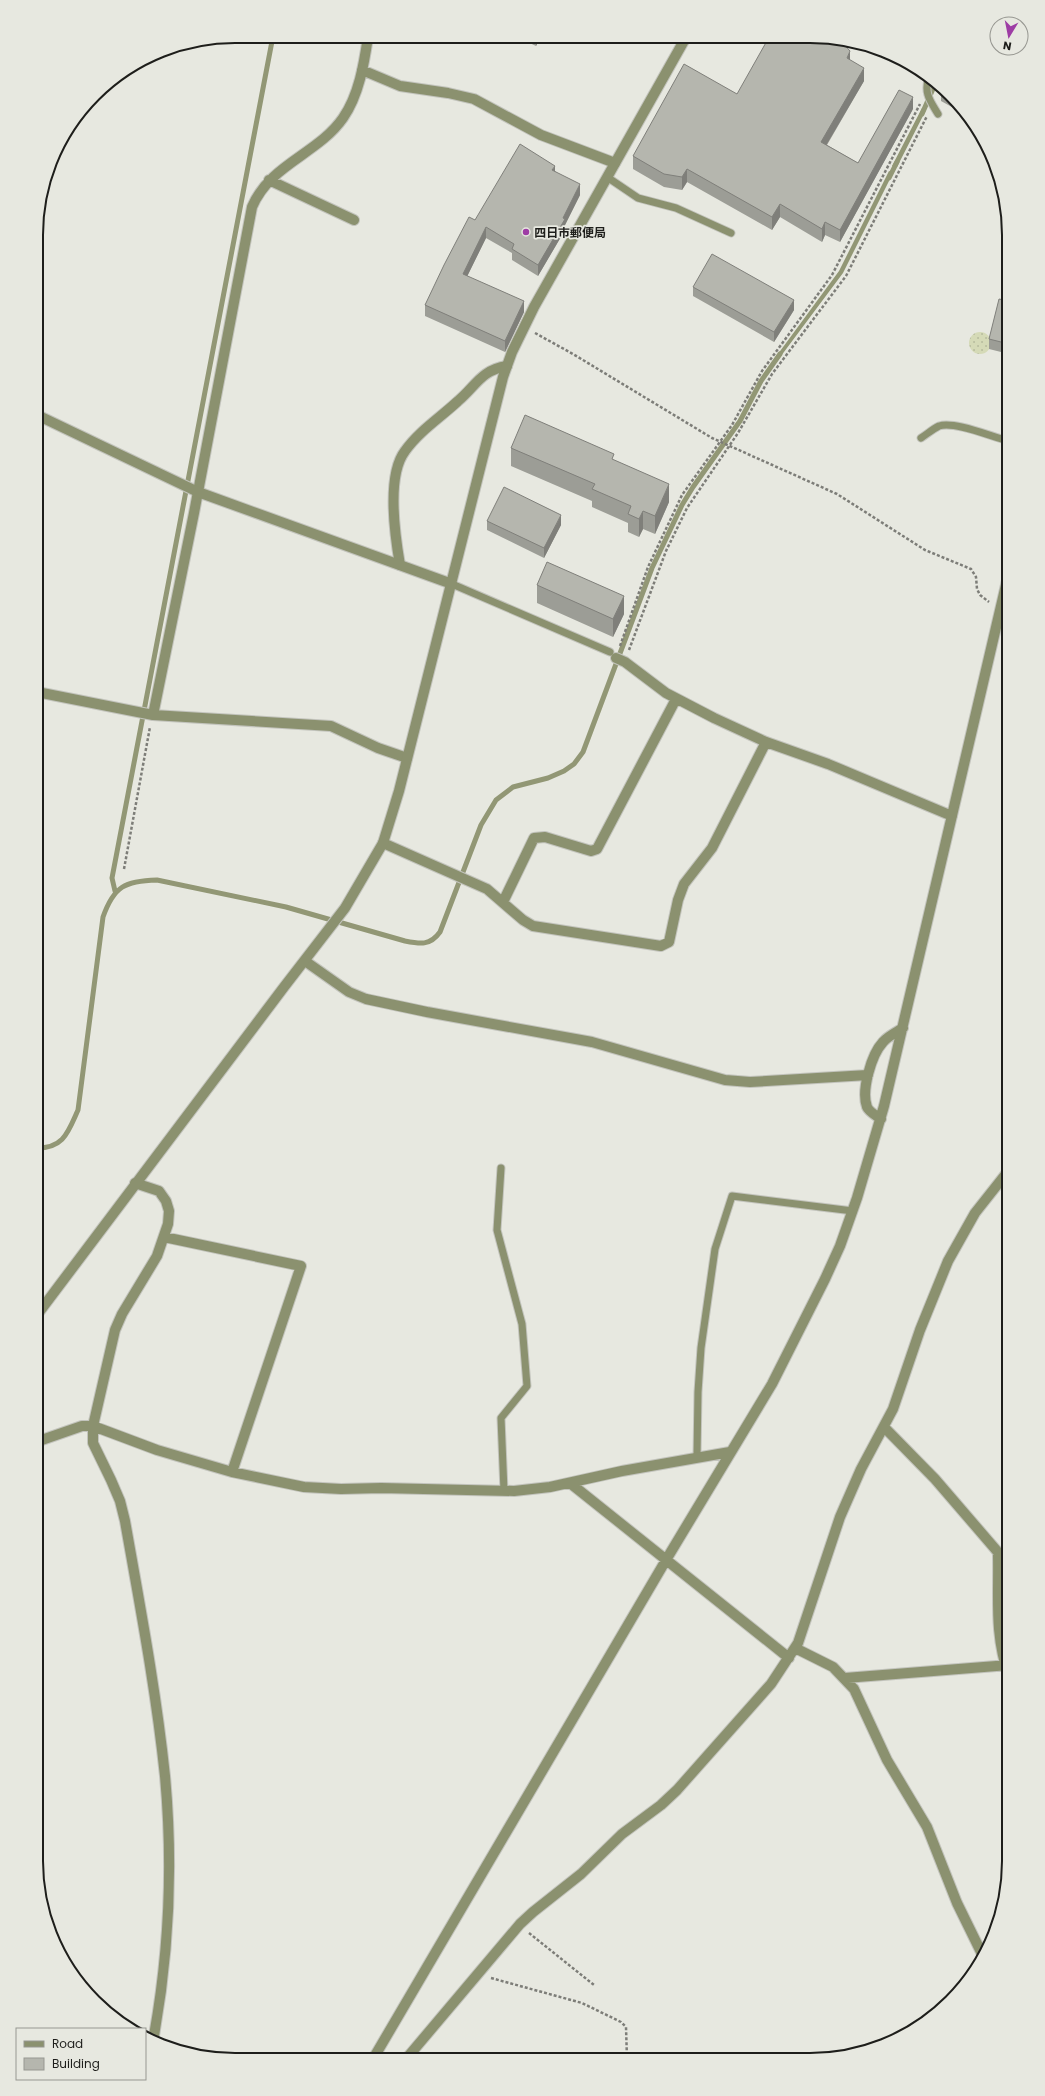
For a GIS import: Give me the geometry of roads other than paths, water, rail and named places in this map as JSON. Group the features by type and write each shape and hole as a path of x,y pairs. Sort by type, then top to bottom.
{"street":[{"path":"153,715 198,492 248,219 256,196 269,180 337,125 348,109 362,70 367,43"},
{"path":"43,1307 284,987 306,961 356,891 383,843 391,822 507,366 524,327 683,43"},
{"path":"362,70 400,86 474,99 541,135 615,163"},
{"path":"269,180 354,220"},
{"path":"400,565 394,532 394,502 398,466 404,452 430,424 464,396 485,373 507,366"},
{"path":"43,417 198,492 452,584"},
{"path":"377,2053 666,1560 789,1354 825,1279 853,1211 881,1119 1002,604"},
{"path":"613,655 676,699 766,742 828,764 952,816"},
{"path":"43,693 153,715 320,724 331,726 378,748 407,758"},
{"path":"503,902 534,838 545,837 589,851 597,849 676,699"},
{"path":"383,843 487,889 522,920 533,926 661,946 666,945 671,938 676,906 684,884 712,848 766,742"},
{"path":"306,961 349,992 366,999 427,1012 592,1042 725,1080 750,1082 868,1075"},
{"path":"881,1119 868,1109 866,1105 868,1075 880,1046 903,1028"},
{"path":"411,2053 520,1924 581,1874 622,1834 677,1790 771,1684 789,1658 806,1623 827,1555 852,1489 884,1428 902,1385 920,1330 948,1261 975,1213 1002,1179"},
{"path":"135,1183 159,1191 166,1201 169,1211 164,1237 157,1256 122,1314 115,1330 93,1426 93,1443 120,1501 125,1521 153,1683 165,1776 168,1840 167,1928 162,1996 154,2035"},
{"path":"164,1237 301,1266 232,1472"},
{"path":"43,1440 82,1426 93,1426 157,1450 232,1472 304,1487 341,1489 380,1488 504,1491 550,1487 697,1456 730,1452"},
{"path":"884,1428 935,1479 1002,1559"},
{"path":"570,1483 789,1658"},
{"path":"998,1555 999,1634 1002,1646"},
{"path":"795,1648 834,1667 854,1689 887,1760 927,1827 957,1904 980,1950"},
{"path":"845,1678 1002,1665"}],"lane":[{"path":"928,83 926,91 938,114"},
{"path":"607,177 638,198 676,208 731,233"},
{"path":"921,438 931,431 946,425 956,426 1002,439"},
{"path":"452,584 613,655"},
{"path":"501,1168 497,1230 522,1324 527,1386 501,1418 504,1491"},
{"path":"697,1456 698,1392 704,1326 715,1249 732,1196 853,1211"}],"waterway":[{"path":"115,891 112,878 272,43"},
{"path":"922,114 933,88"},
{"path":"889,178 897,162"},
{"path":"43,1147 53,1145 64,1137 68,1132 78,1110 103,917 112,898 122,887 137,882 157,880 286,907 405,941 424,943 436,937 440,932 481,825 496,800 513,787 548,778 564,771 574,764 583,752 652,568 682,505 740,421 761,381 780,354"}],"place":[{"name":"四日市郵便局","path":"526,232"}]}
